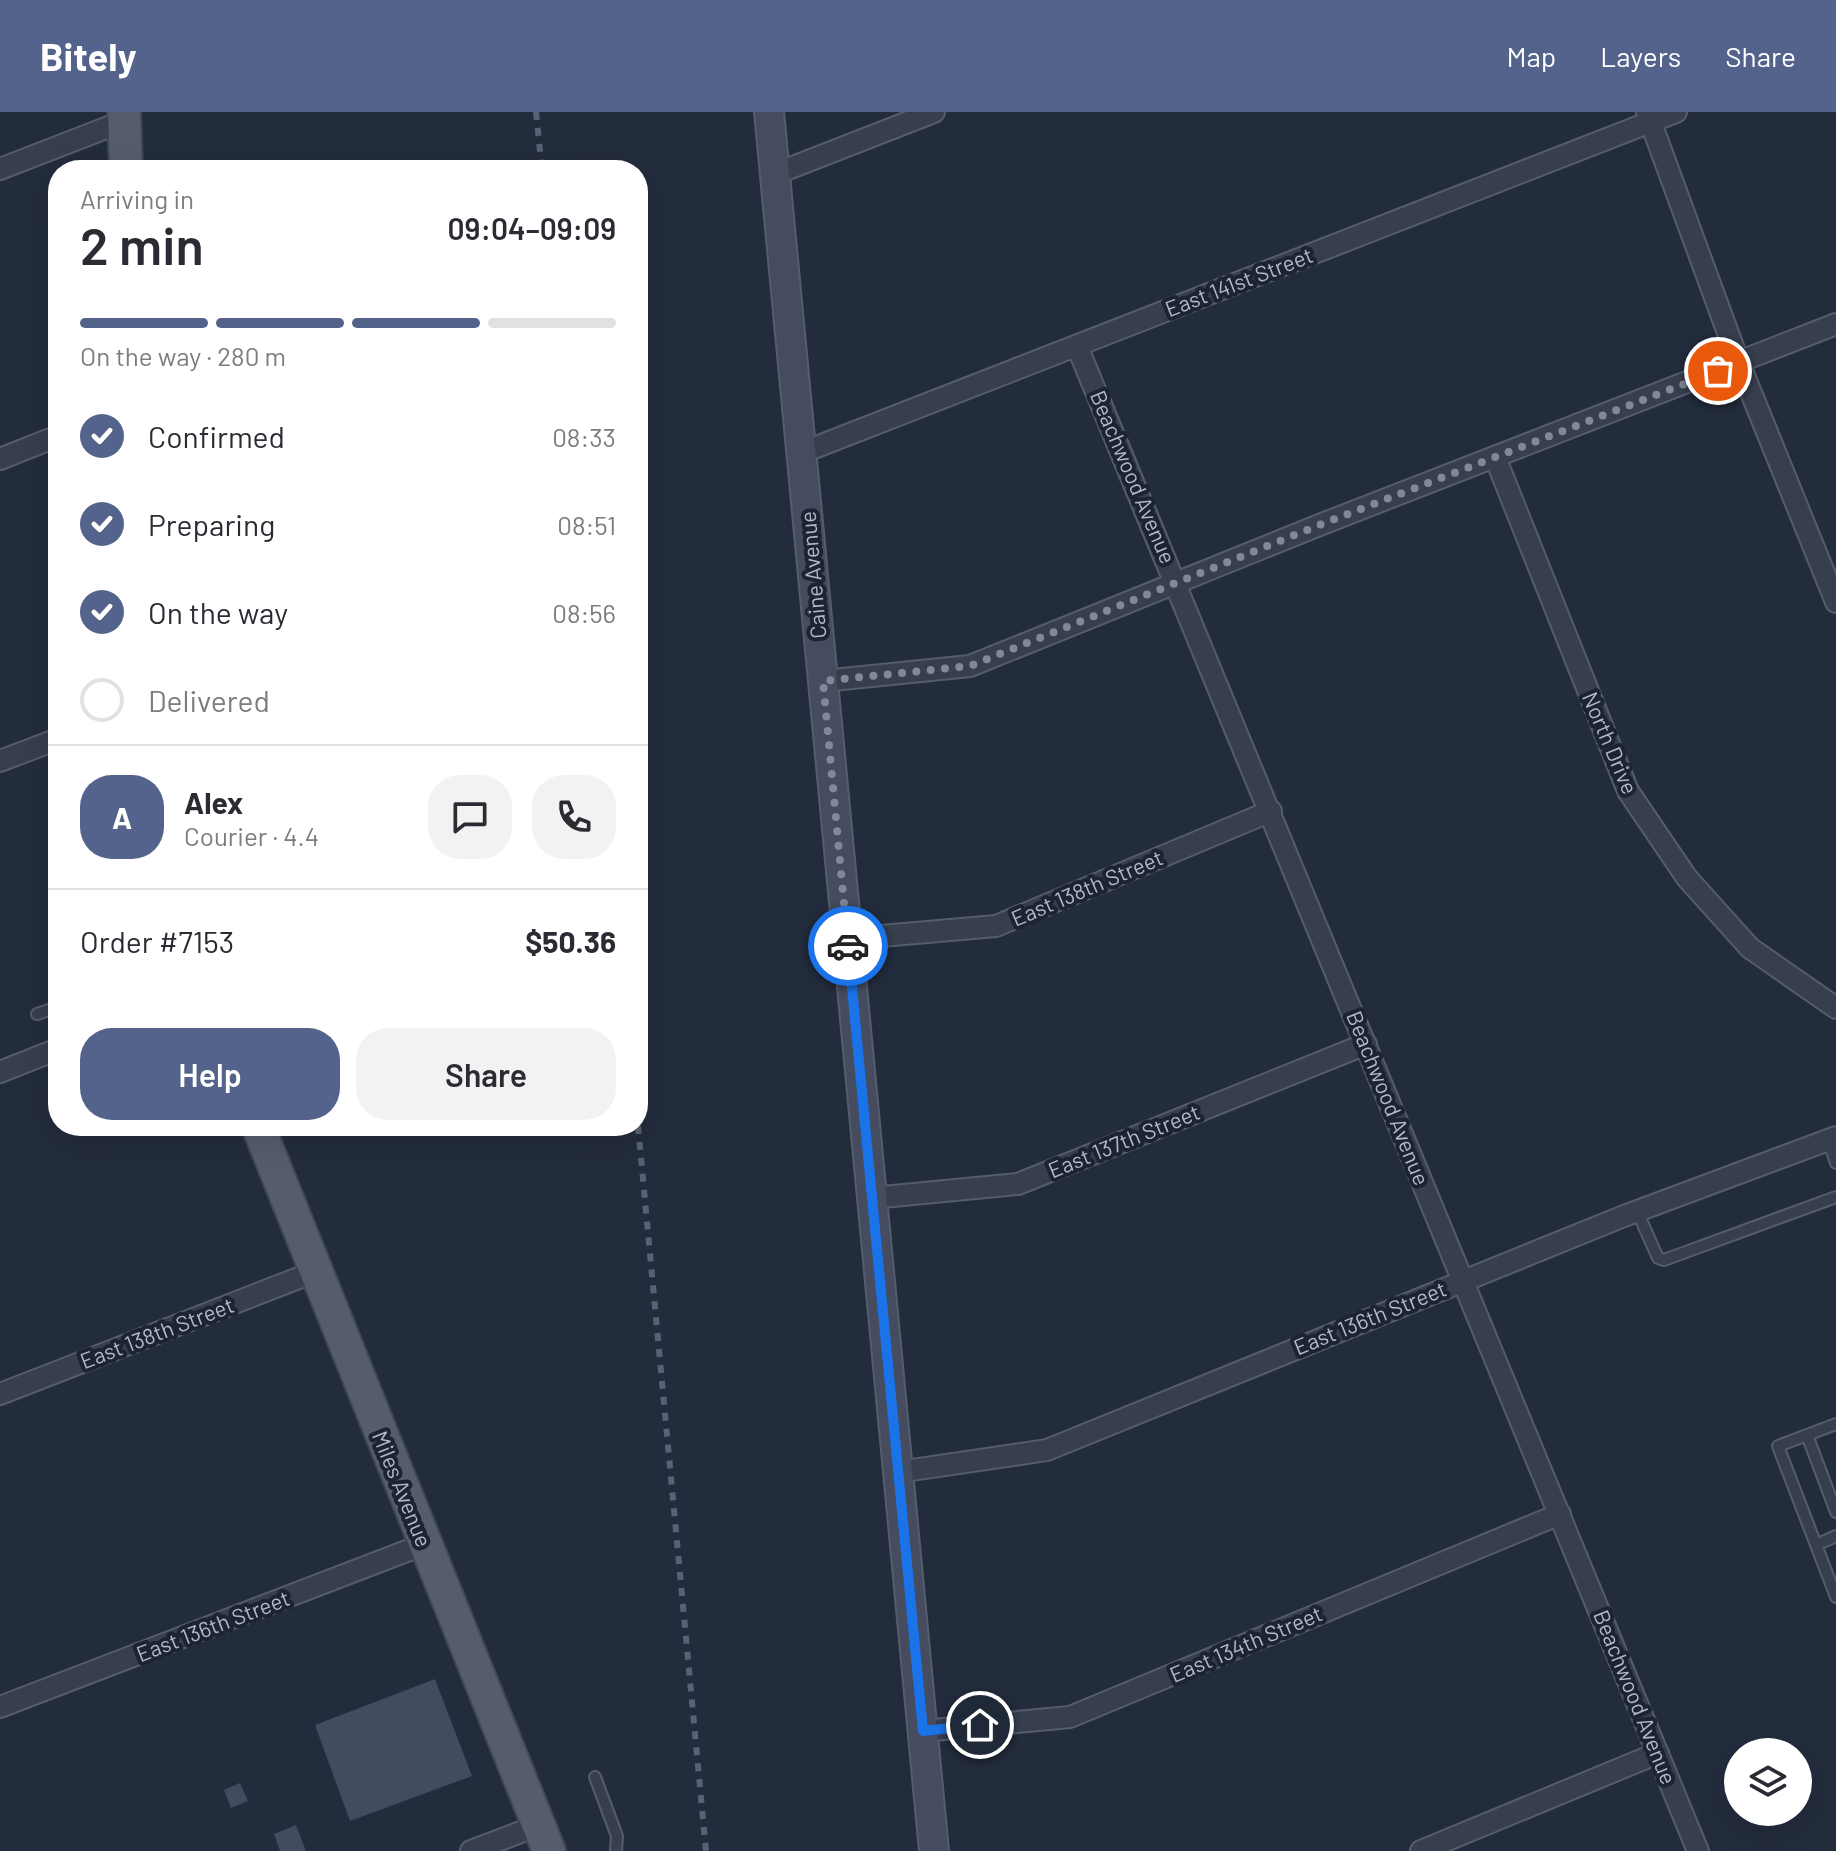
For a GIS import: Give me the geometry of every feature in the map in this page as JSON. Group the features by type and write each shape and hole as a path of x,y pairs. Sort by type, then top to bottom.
{"main road":[{"path":"124,117 126,160"},
{"name":"Miles Avenue","path":"262,1136 544,1838"}],"street":[{"name":"Caine Avenue","path":"769,112 934,1851"},
{"path":"775,174 934,112"},
{"name":"East 141st Street","path":"801,453 1649,117 1676,112"},
{"path":"0,169 124,117"},
{"path":"1649,117 1739,363 1836,602"},
{"path":"823,681 970,666 1836,324"},
{"name":"Beachwood Avenue","path":"1077,346 1177,582 1698,1851"},
{"path":"0,459 48,440"},
{"name":"North Drive","path":"1495,457 1628,791 1687,878 1750,948 1836,1008"},
{"path":"0,761 48,743"},
{"name":"East 138th Street","path":"847,939 996,926 1271,811"},
{"name":"East 137th Street","path":"872,1198 1018,1184 1366,1044"},
{"path":"0,1072 48,1053"},
{"name":"East 136th Street","path":"898,1472 1047,1450 1637,1211 1832,1139"},
{"name":"East 138th Street","path":"0,1394 314,1272"},
{"name":"East 134th Street","path":"923,1731 1070,1717 1560,1514"},
{"name":"East 136th Street","path":"0,1707 425,1544"},
{"path":"1421,1851 1658,1753"},
{"path":"471,1851 544,1838"}],"lane":[{"path":"37,1014 48,1010"},
{"path":"1832,1139 1836,1163"},
{"path":"1637,1211 1658,1258 1664,1260 1836,1197"},
{"path":"1836,1424 1778,1446 1816,1545 1831,1571 1836,1597"},
{"path":"1807,1435 1836,1512"},
{"path":"1816,1545 1836,1536"},
{"path":"595,1777 617,1836 616,1851"}],"building":[{"path":"435,1679 472,1776 350,1821 315,1725"},
{"path":"240,1783 248,1801 231,1808 224,1790"},
{"path":"296,1825 306,1851 280,1851 274,1834"}],"railway":[{"path":"536,112 541,160"},
{"path":"639,1136 706,1851"}],"way so far":[{"path":"848,946 823,681 970,666 1322,524 1718,371"}],"route":[{"path":"848,946 923,1731 980,1725"}]}
